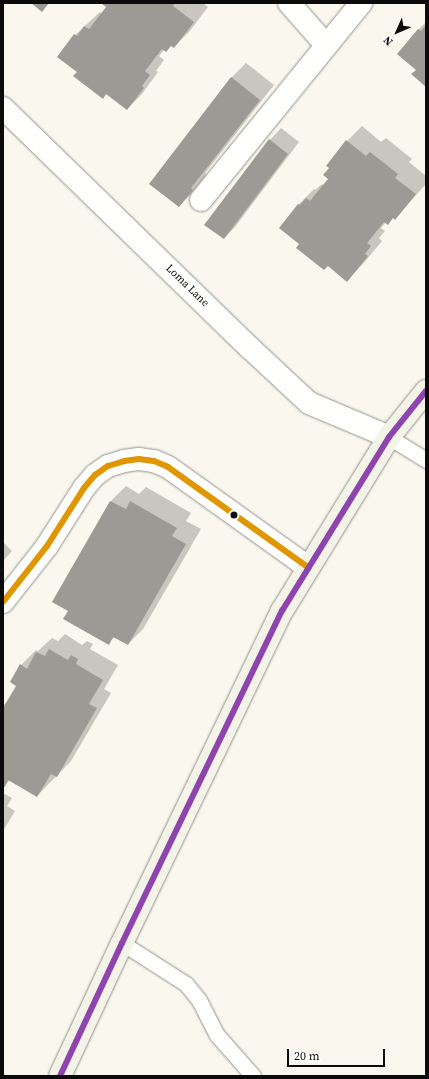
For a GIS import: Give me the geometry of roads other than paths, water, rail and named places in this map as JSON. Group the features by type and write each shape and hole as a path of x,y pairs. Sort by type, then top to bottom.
{"main road":[{"path":"60,1076 122,943 282,611 389,437 426,391"}],"street":[{"path":"289,3 326,45"},
{"path":"201,200 361,3"},
{"name":"Loma Lane","path":"3,108 244,342 309,402 389,437"},
{"path":"3,602 47,546 84,488 95,475 108,466 124,461 139,459 154,461 168,467 309,568"}],"lane":[{"path":"389,437 426,460"},
{"path":"122,943 186,984 199,1000 217,1034 253,1076"}]}
